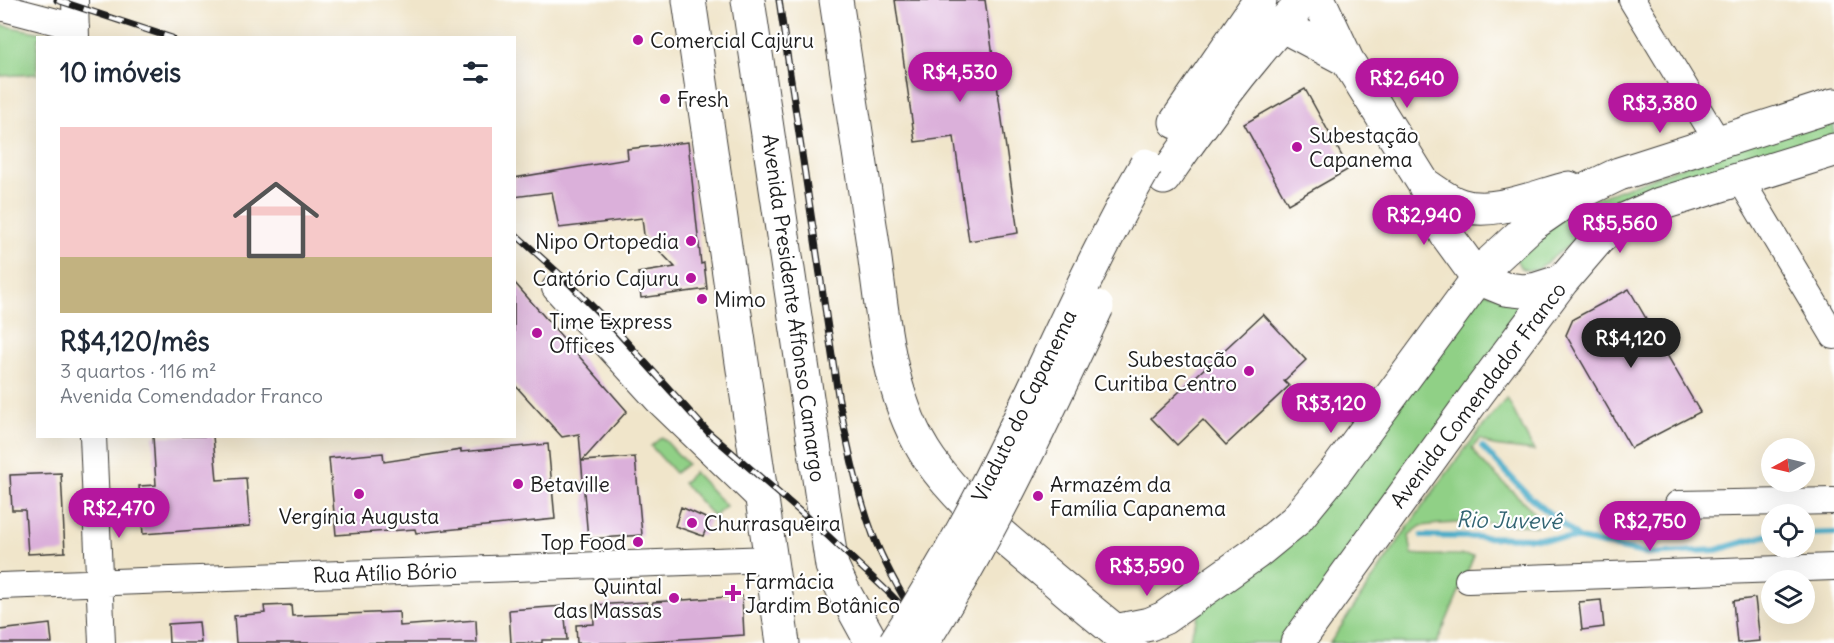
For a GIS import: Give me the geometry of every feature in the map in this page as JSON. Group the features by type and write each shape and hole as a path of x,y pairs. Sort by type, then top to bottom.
{"main road":[{"path":"689,0 783,643"},
{"name":"Avenida Presidente Affonso Camargo","path":"748,0 832,566 872,643"},
{"path":"836,0 886,331 901,401 914,431 940,473 970,506 1123,637 1164,618 1256,554 1295,521 1336,471 1478,278 1507,247 1553,209 1575,195 1619,174"},
{"path":"1155,172 1260,0"},
{"path":"1155,172 1304,0"},
{"path":"1319,0 1347,60 1424,184 1446,234 1478,278 1505,289 1523,291 1562,281"},
{"path":"1281,25 1347,60"},
{"path":"1424,184 1459,205 1490,208 1619,174 1834,105"},
{"name":"Avenida Comendador Franco","path":"1297,643 1416,477 1562,281 1598,239 1617,223 1660,204 1834,150"},
{"name":"Viaduto do Capanema","path":"895,643 948,557 984,489 1102,244 1155,172"},
{"name":"Viaduto do Capanema","path":"922,643 960,581 1013,485 1120,259 1155,172"}],"street":[{"path":"0,7 76,32 75,0"},
{"path":"1632,0 1718,142"},
{"path":"1740,179 1834,336"},
{"path":"555,288 666,408 763,502"},
{"path":"93,438 102,643"},
{"path":"1678,504 1834,501"},
{"name":"Rua Atílio Bório","path":"0,586 771,559"},
{"path":"1468,580 1834,567"}],"green space":[{"path":"0,25 59,36 36,36 36,74 0,76"},
{"path":"1834,110 1834,138 1596,224 1537,270 1526,270 1520,267 1515,257 1574,207"},
{"path":"1482,292 1533,302 1287,643 1191,643 1190,637 1199,614"},
{"path":"1507,398 1534,451 1493,446 1480,439 1472,448 1481,461 1533,511 1536,526 1474,522 1421,526 1409,535 1412,554 1474,556 1437,643 1330,643 1437,487"},
{"path":"662,437 687,464 675,473 651,446"},
{"path":"694,472 726,506 714,517 683,483"}],"building":[{"path":"895,0 985,0 1018,233 969,241 954,137 915,142"},
{"name":"Subestação Capanema","path":"1305,89 1349,169 1288,204 1244,124"},
{"path":"688,142 701,264 704,263 707,289 641,298 638,273 675,267 644,235 642,218 559,228 552,192 516,197 516,178 628,159 627,149"},
{"name":"Time Express Offices","path":"516,284 627,411 582,461 635,457 642,535 588,539 579,434 562,437 516,386"},
{"path":"1629,289 1700,412 1631,448 1566,335 1573,319"},
{"name":"Subestação Curitiba Centro","path":"1263,314 1306,360 1284,381 1289,386 1226,445 1203,420 1177,445 1151,418"},
{"path":"153,438 213,438 217,480 246,478 250,526 143,534 139,486 156,485"},
{"path":"548,444 555,519 416,533 415,529 336,535 329,458 383,453 384,462 461,450 461,452"},
{"path":"61,473 65,552 28,554 25,510 12,510 10,475"},
{"name":"Churrasqueira","path":"681,507 710,520 703,536 675,526"},
{"path":"742,596 744,635 619,643 577,643 576,625 594,624 593,605 647,602 648,616 653,602"},
{"path":"1755,598 1760,641 1737,643 1733,601"},
{"path":"1601,600 1604,627 1582,630 1579,602"},
{"path":"291,605 292,616 399,612 400,626 476,620 477,643 236,643 234,616 265,613 264,606"},
{"path":"564,606 567,640 511,643 509,610"},
{"path":"199,622 201,643 169,643 168,624"},
{"path":"50,624 52,643 0,643 0,630"}],"waterway":[{"path":"1482,447 1530,497 1580,539"},
{"name":"Rio Juvevê","path":"1815,534 1834,533"},
{"name":"Rio Juvevê","path":"1422,536 1580,539 1648,554 1716,550 1761,537"}],"railway":[{"path":"57,0 166,36"},
{"path":"779,0 838,395 852,465 878,547 920,625"},
{"path":"516,235 615,329 708,432 826,534 938,643"}],"place":[{"name":"Comercial Cajuru","path":"638,40"},
{"name":"Fresh","path":"665,99"},
{"name":"Subestação Capanema","path":"1297,147"},
{"name":"Nipo Ortopedia","path":"691,241"},
{"name":"Cartório Cajuru","path":"691,278"},
{"name":"Mimo","path":"702,299"},
{"name":"Time Express Offices","path":"537,333"},
{"name":"Subestação Curitiba Centro","path":"1249,371"},
{"name":"Betaville","path":"518,484"},
{"name":"Vergínia Augusta","path":"359,494"},
{"name":"Armazém da Família Capanema","path":"1038,496"},
{"name":"Churrasqueira","path":"692,523"},
{"name":"Top Food","path":"638,542"},
{"name":"Farmácia Jardim Botânico","path":"733,593"},
{"name":"Quintal das Massas","path":"674,598"}]}
